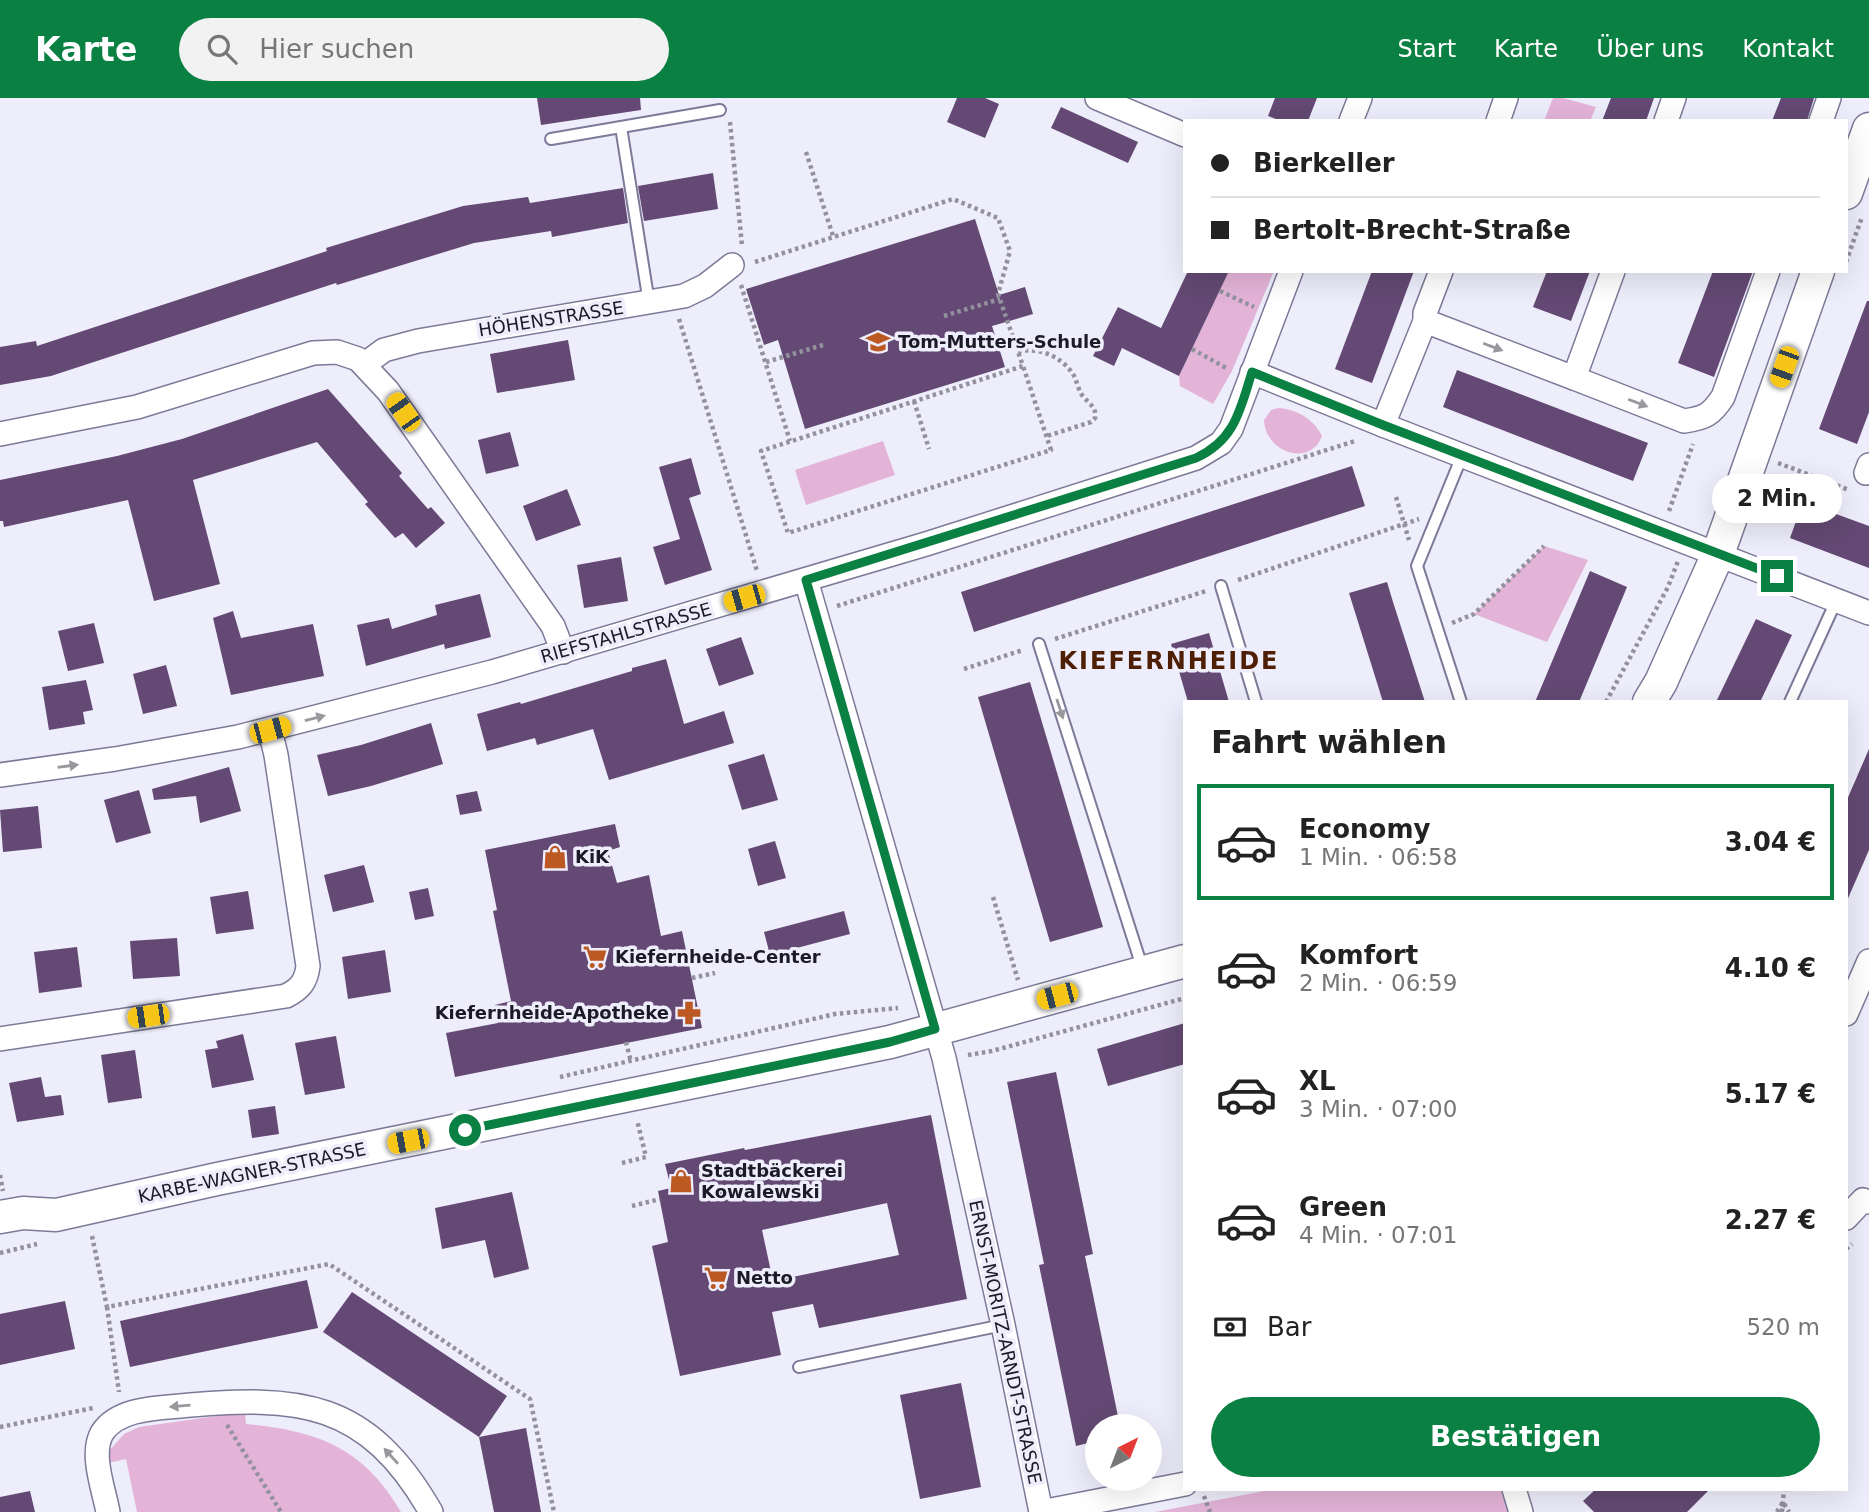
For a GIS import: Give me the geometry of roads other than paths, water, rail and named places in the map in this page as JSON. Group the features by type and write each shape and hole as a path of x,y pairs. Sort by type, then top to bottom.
{"street":[{"path":"1097,98 1183,134"},
{"path":"1352,119 1360,98"},
{"path":"1499,119 1506,98"},
{"path":"1667,119 1674,98"},
{"path":"1822,119 1829,98"},
{"path":"1855,202 1869,129"},
{"name":"HÖHENSTRASSE","path":"365,364 384,350 418,341 674,298 694,293 740,271"},
{"name":"RIEFSTAHLSTRASSE","path":"0,775 115,759 270,730 492,673 806,580 1196,458 1221,443 1231,429 1290,273"},
{"path":"1383,425 1425,321 1425,313 1440,273"},
{"path":"1574,378 1611,273"},
{"path":"1425,321 1684,421 1702,418 1714,410 1723,397 1767,273"},
{"path":"1650,700 1661,682 1718,554 1817,273"},
{"path":"0,434 137,407 313,353 348,354 365,364 388,391 553,626 563,652"},
{"path":"1251,376 1869,613"},
{"name":"ERNST-MORITZ-ARNDT-STRASSE","path":"806,580 944,1058 1041,1511 1183,1484"},
{"path":"0,1039 286,996 302,986 309,967 270,730"},
{"path":"1848,1009 1869,961"},
{"name":"KARBE-WAGNER-STRASSE","path":"0,1217 23,1213 56,1214 877,1044 1183,962"},
{"path":"1848,1216 1867,1196"},
{"name":"KARBE-WAGNER-STRASSE","path":"0,1238 29,1231 56,1214"},
{"path":"108,1512 97,1450 101,1435 122,1409 280,1401 325,1412 355,1426 386,1450 414,1483 431,1512"},
{"path":"1515,1491 1521,1512"}],"lane":[{"path":"551,139 724,110"},
{"path":"621,127 649,303"},
{"path":"1460,700 1417,566 1462,456"},
{"path":"1221,586 1255,700"},
{"path":"1791,700 1837,599"},
{"path":"1040,644 1144,973"},
{"path":"799,1367 1003,1325"}],"place":[{"name":"Tom-Mutters-Schule","path":"878,342"},
{"name":"KiK","path":"555,857"},
{"name":"Kiefernheide-Center","path":"595,957"},
{"name":"Kiefernheide-Apotheke","path":"689,1013"},
{"name":"Stadtbäckerei Kowalewski","path":"681,1181"},
{"name":"Netto","path":"716,1278"}],"district":[{"name":"KIEFERNHEIDE","path":"1169,661"}]}
